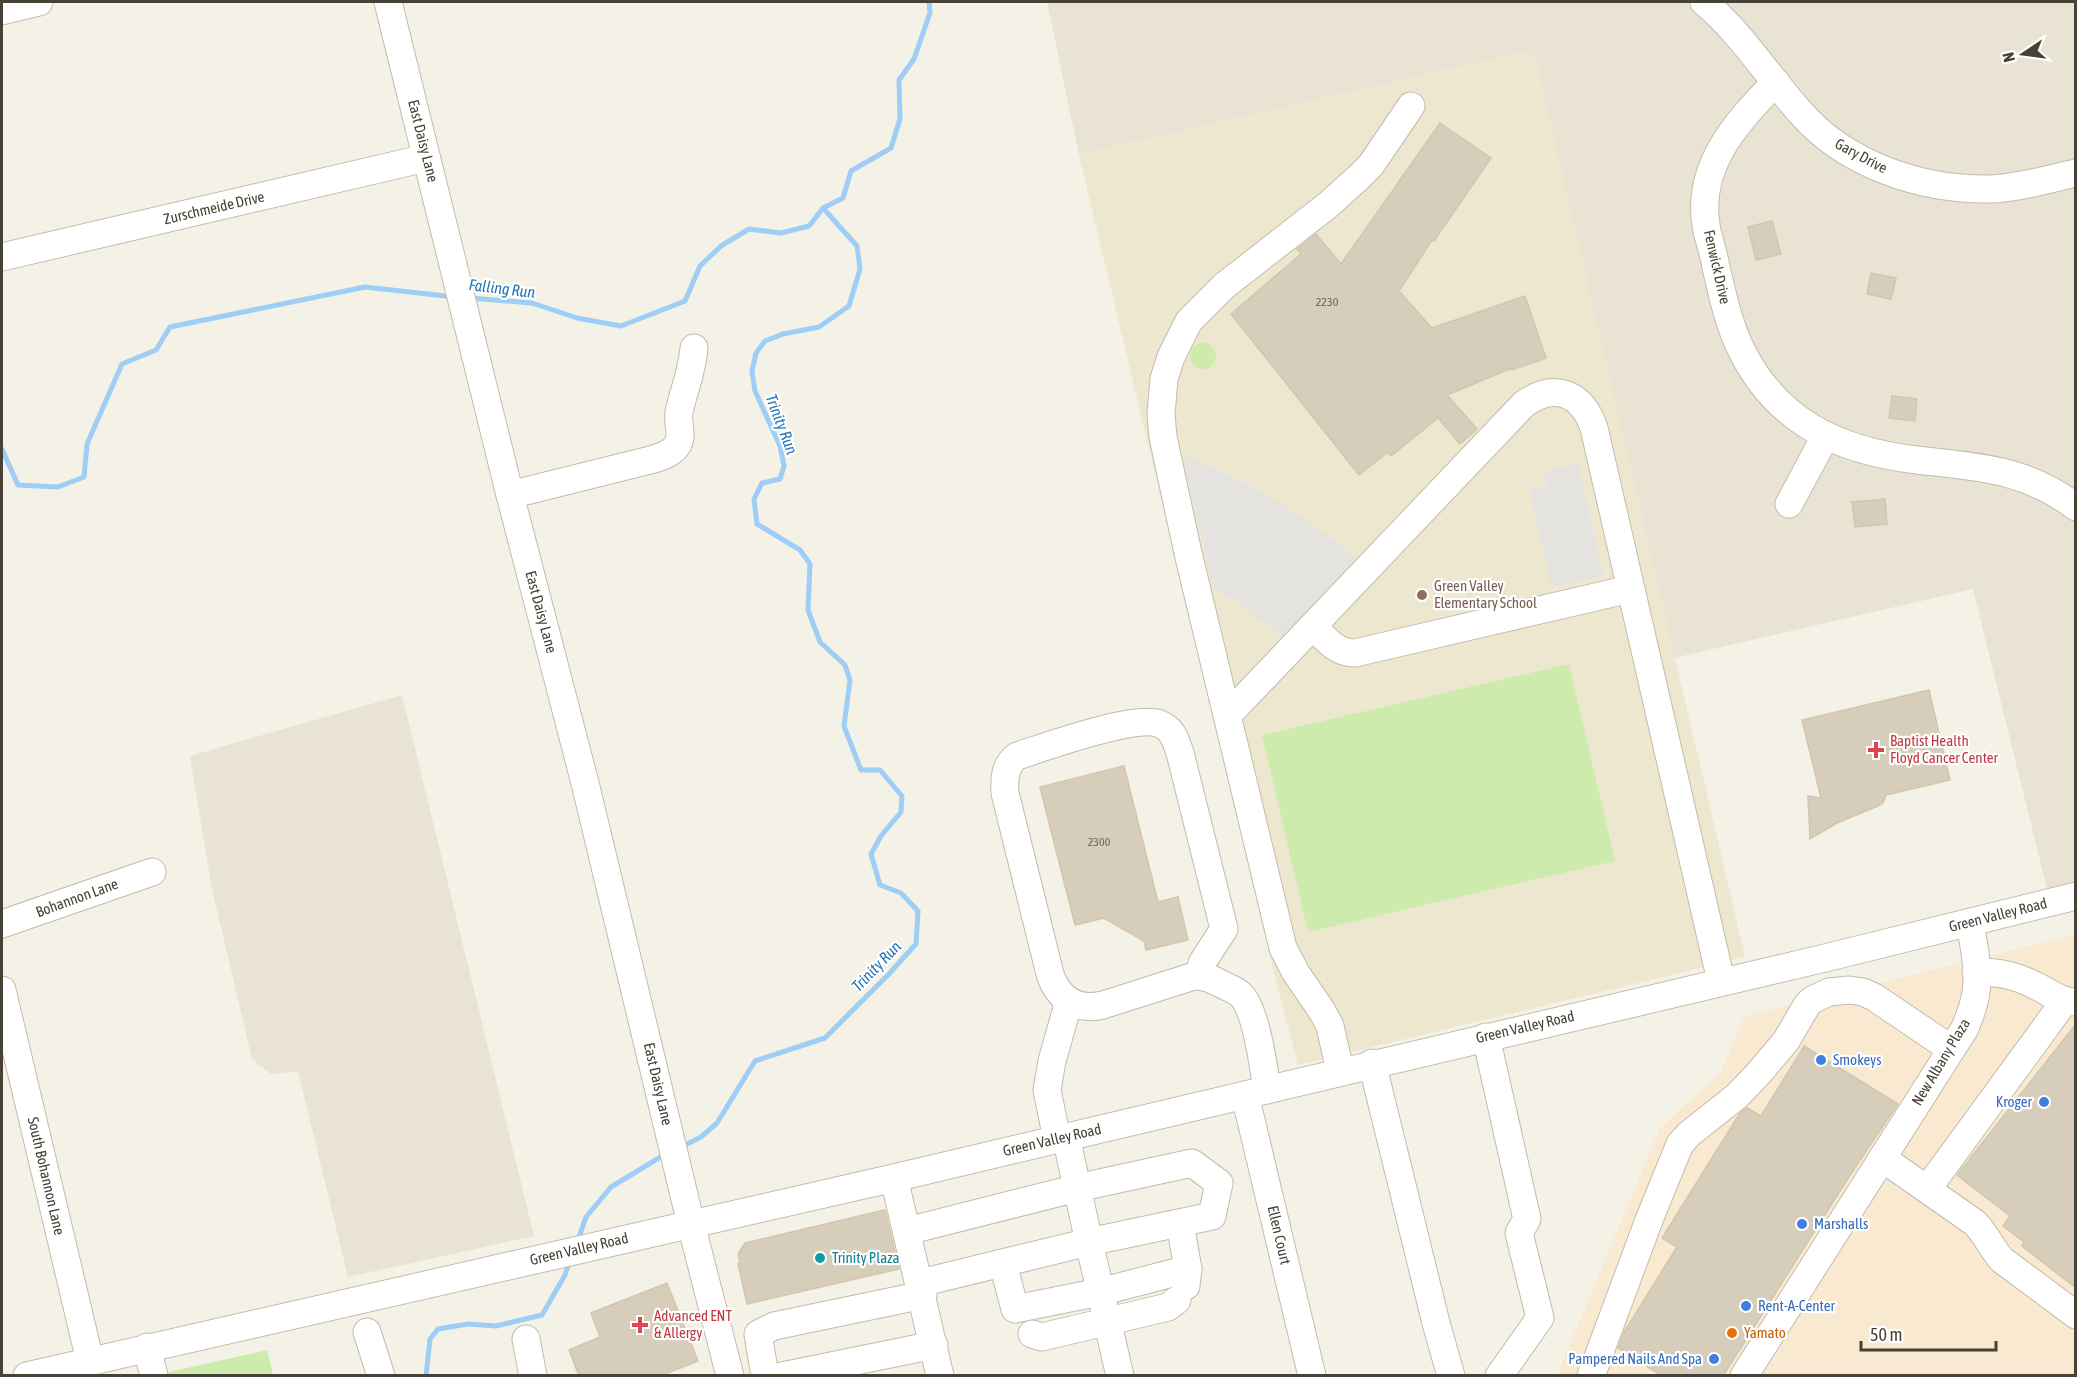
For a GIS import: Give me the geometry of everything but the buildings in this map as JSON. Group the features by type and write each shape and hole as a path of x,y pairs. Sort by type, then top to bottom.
{"street":[{"path":"2,11 39,2"},
{"name":"East Daisy Lane","path":"388,2 510,495 585,783 684,1196 730,1376"},
{"name":"Gary Drive","path":"1704,2 1729,26 1800,113 1836,144 1857,157 1898,175 1943,186 1991,189 2076,173"},
{"name":"Fenwick Drive","path":"1776,82 1747,111 1721,148 1713,163 1706,194 1707,231 1732,327 1748,362 1770,393 1784,407 1825,437 1872,453 2003,471 2025,478 2076,507"},
{"path":"1340,1071 1326,1018 1296,973 1283,948 1188,553 1163,437 1162,397 1171,357 1189,321 1224,286 1328,205 1359,177 1371,165 1411,106"},
{"name":"Zurschmeide Drive","path":"2,257 426,158"},
{"path":"510,495 654,459 672,451 680,438 679,413 691,375 694,348"},
{"path":"1228,715 1524,404 1547,393 1561,393 1573,397 1589,414 1721,981"},
{"path":"1789,504 1825,437"},
{"path":"1314,627 1332,646 1342,651 1355,653 1630,589"},
{"path":"1147,722 1161,724 1172,733 1180,753 1224,929 1202,963 1198,975 1096,1007 1081,1006 1069,1001 1056,989 1050,974 1005,793 1005,777 1009,764 1017,756 1126,724 1147,722"},
{"name":"Bohannon Lane","path":"2,924 152,872"},
{"name":"Green Valley Road","path":"27,1376 894,1178 2076,896"},
{"name":"New Albany Plaza","path":"1744,1376 1965,1028 1977,985 1970,922"},
{"path":"1928,1188 2070,1002 2016,977 1997,972 1976,972"},
{"name":"Ellen Court","path":"1198,975 1206,976 1241,995 1248,1004 1253,1020 1256,1092 1312,1376"},
{"name":"South Bohannon Lane","path":"2,990 90,1360"},
{"path":"1591,1376 1680,1144 1689,1134 1737,1096 1758,1074 1786,1041 1812,1000 1829,992 1849,990 1863,992 1951,1049"},
{"path":"1069,1001 1052,1061 1047,1090 1077,1188 1120,1376"},
{"path":"1486,1037 1527,1219 1519,1233 1540,1318 1499,1376"},
{"path":"1372,1063 1451,1376"},
{"path":"1882,1158 1975,1223 2002,1260 2076,1315"},
{"path":"765,1376 758,1334 774,1326 866,1307 1003,1264 1089,1242 1212,1216 1219,1184 1192,1163 1077,1188 907,1231"},
{"path":"894,1178 940,1376"},
{"path":"1003,1264 1022,1324 1042,1337 1168,1307 1184,1285 1180,1223"},
{"path":"1022,1324 1100,1292 1184,1285"},
{"path":"367,1332 381,1376"},
{"path":"526,1339 533,1376"},
{"path":"782,1376 934,1345"},
{"path":"147,1347 154,1376"}],"shaded area":[{"path":"1047,2 2075,2 2075,882 2047,889 1973,589 1674,658 1533,50 1079,155"},
{"name":"Green Valley Elementary School","path":"1533,50 1745,957 1298,1065 1272,965 1079,155"},
{"path":"1182,454 1248,484 1328,536 1356,559 1282,637 1213,586"},
{"path":"1578,463 1603,576 1551,587 1530,490 1547,486 1544,471"},
{"path":"402,695 534,1236 348,1277 298,1071 271,1074 252,1059 212,889 190,756"},
{"path":"2075,935 2075,1375 1557,1376 1660,1128 1721,1072 1745,1016"}],"green space":[{"path":"1203,343 1212,347 1216,356 1212,365 1203,369 1194,365 1190,356 1194,347"},
{"path":"1569,664 1615,861 1308,932 1262,735"},
{"path":"267,1350 273,1375 152,1376"}],"waterway":[{"name":"Falling Run","path":"469,298 532,303 577,318 621,326 685,301 700,266 721,246 749,229 781,233 809,226 823,208 843,198 851,171 891,148 900,119 899,80 914,59 930,13 929,2"},
{"name":"Trinity Run","path":"681,1147 701,1137 717,1123 755,1061 825,1038 916,944 918,911 901,893 880,885 871,854 881,836 901,812 902,796 880,770 861,770 844,726 850,680 845,665 820,642 808,610 810,564 800,550 757,524 754,499 762,483 780,479 784,466 780,446 755,391 752,371 756,353 765,341 783,334 819,327 849,306 860,269 857,246 823,208"},
{"name":"Falling Run","path":"2,449 18,485 58,487 84,477 87,444 122,364 156,350 170,327 365,287 454,297"},
{"name":"Trinity Run","path":"577,1243 586,1217 611,1187 667,1153"},
{"name":"Trinity Run","path":"426,1376 430,1339 438,1329 468,1324 496,1326 542,1315 565,1275 570,1260"}],"place":[{"name":"Green Valley Elementary School","path":"1422,595"},
{"name":"Baptist Health Floyd Cancer Center","path":"1876,750"},
{"name":"Smokeys","path":"1821,1060"},
{"name":"Kroger","path":"2044,1102"},
{"name":"Marshalls","path":"1802,1224"},
{"name":"Trinity Plaza","path":"820,1258"},
{"name":"Rent-A-Center","path":"1746,1306"},
{"name":"Advanced ENT & Allergy","path":"640,1325"},
{"name":"Yamato","path":"1732,1333"},
{"name":"Pampered Nails And Spa","path":"1714,1359"}]}
